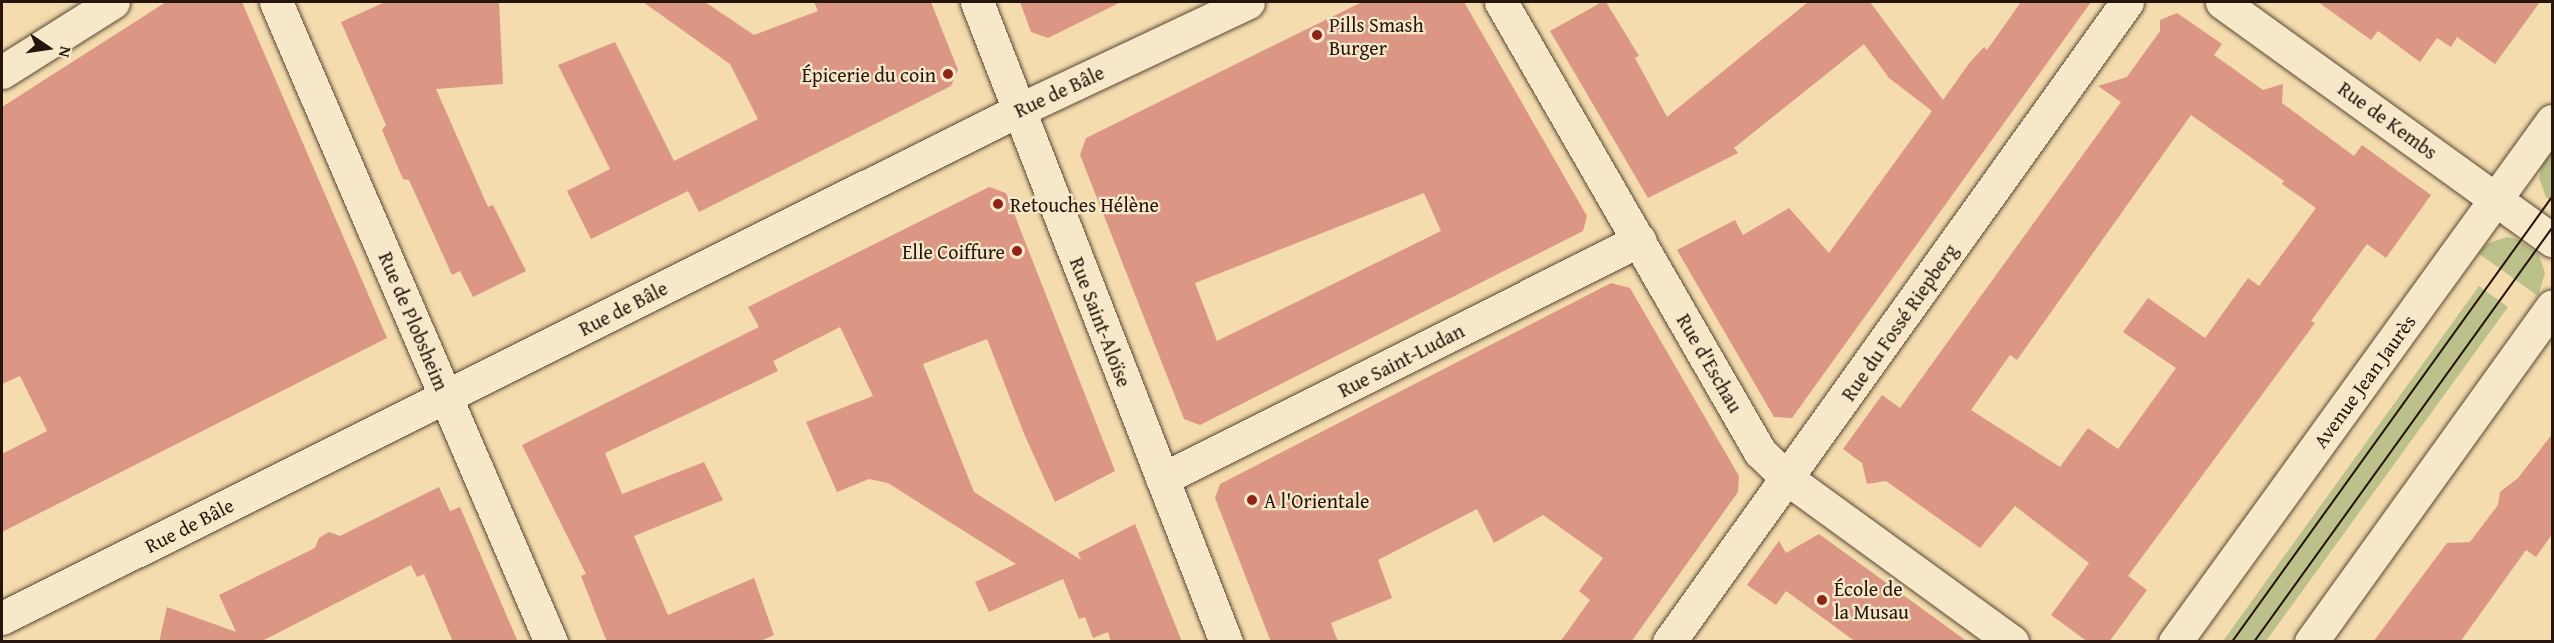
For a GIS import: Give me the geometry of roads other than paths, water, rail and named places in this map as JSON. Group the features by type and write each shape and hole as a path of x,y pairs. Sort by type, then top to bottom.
{"street":[{"path":"2,72 113,2"},
{"name":"Rue de Plobsheim","path":"276,2 551,642"},
{"name":"Rue Saint-Aloïse","path":"977,2 1226,642"},
{"name":"Rue de Bâle","path":"2,618 1019,110 1248,2"},
{"name":"Rue d'Eschau","path":"1501,2 1760,452 1788,479 2012,642"},
{"name":"Rue du Fossé Riepberg","path":"1669,642 1788,479 2127,2"},
{"name":"Rue de Kembs","path":"2222,2 2553,240"},
{"name":"Avenue Jean Jaurès","path":"2175,642 2553,121"},
{"name":"Rue Saint-Ludan","path":"1162,479 1640,240"},
{"path":"2311,642 2553,307"}],"tram line":[{"path":"2232,642 2552,197"},
{"path":"2254,642 2552,228"}],"place":[{"name":"Pills Smash Burger","path":"1317,35"},
{"name":"Épicerie du coin","path":"948,74"},
{"name":"Retouches Hélène","path":"998,204"},
{"name":"Elle Coiffure","path":"1017,251"},
{"name":"A l'Orientale","path":"1252,500"},
{"name":"École de la Musau","path":"1822,600"}]}
